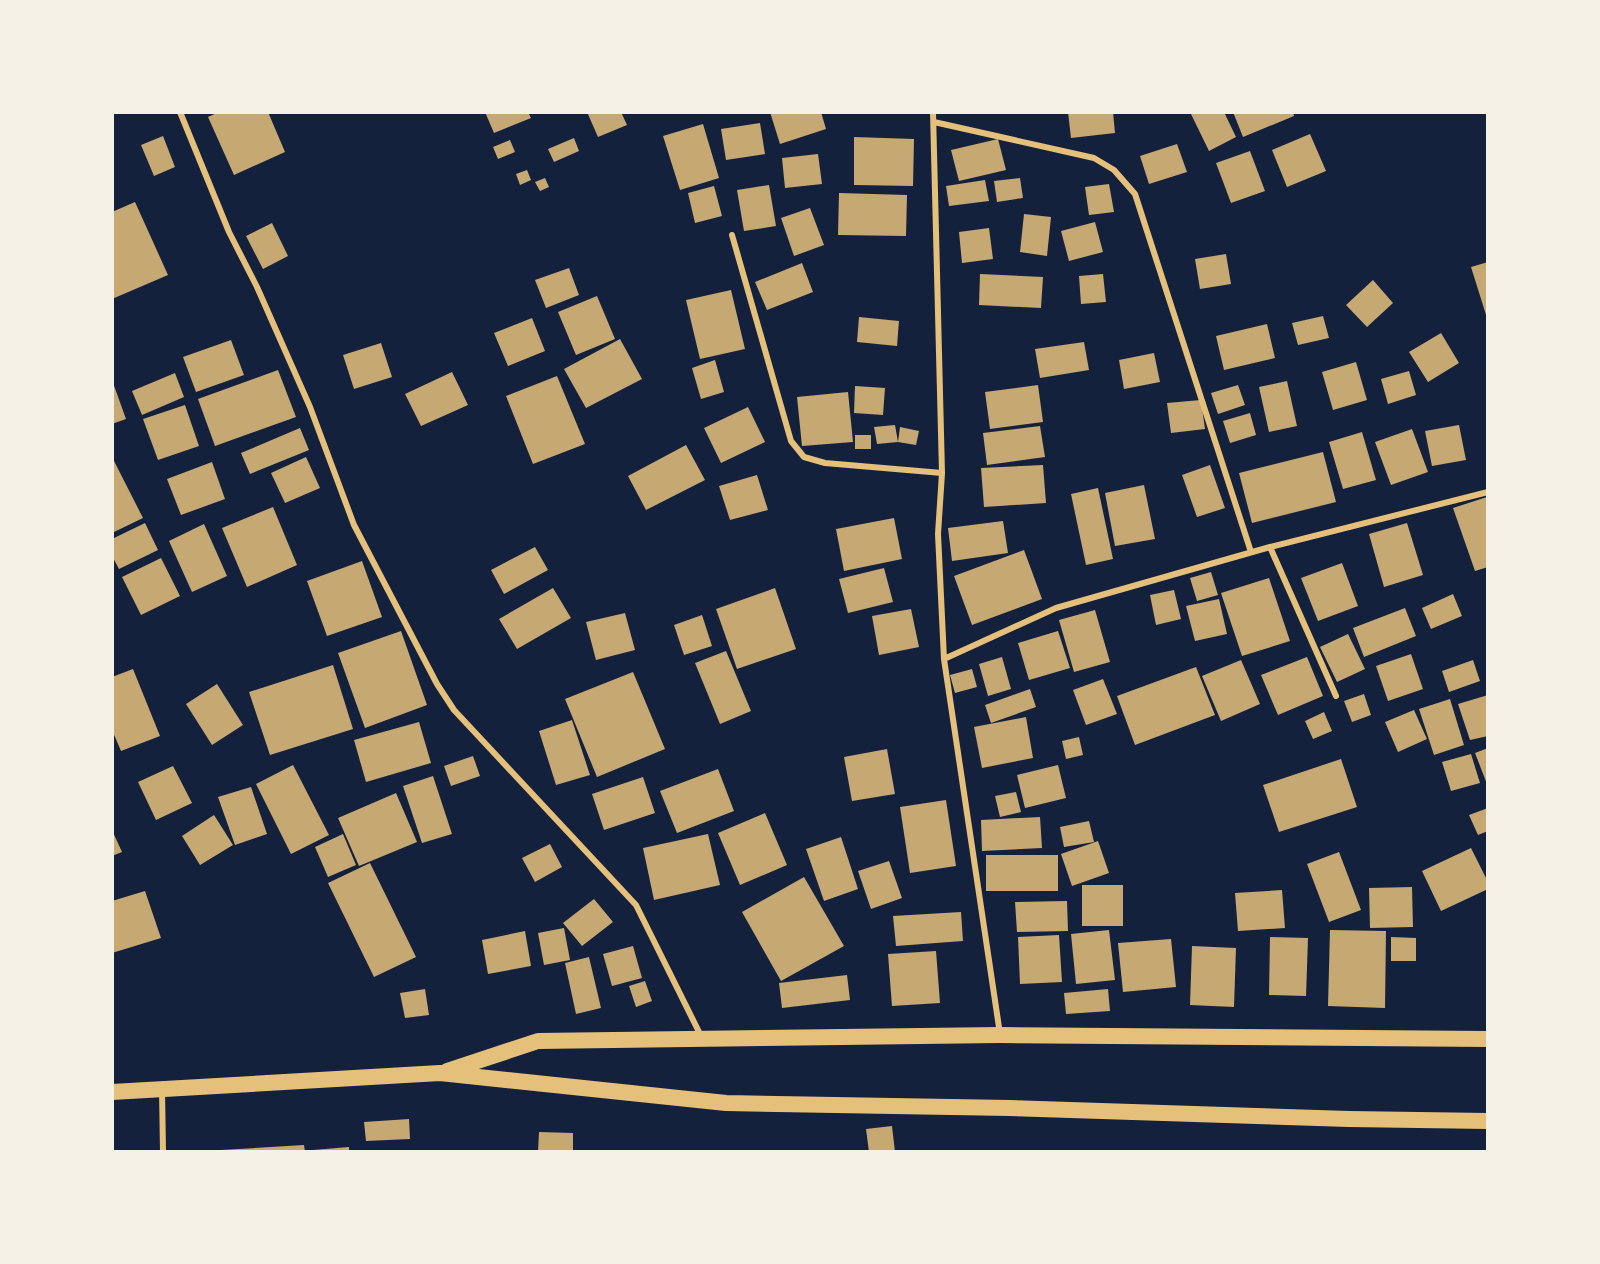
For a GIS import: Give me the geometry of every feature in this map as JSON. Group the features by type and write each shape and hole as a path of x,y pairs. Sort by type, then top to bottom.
{"highway":[{"path":"440,1073 538,1041 1000,1035 1488,1039"},
{"path":"112,1092 440,1073 726,1103 1488,1121"}],"street":[{"path":"180,112 229,232 257,287 310,407 354,525 437,684 454,710 636,906 703,1039"},
{"path":"933,112 942,473 938,534 944,659 1000,1035"},
{"path":"934,122 1094,158 1114,170 1135,194 1251,552"},
{"path":"732,236 791,441 804,457 825,463 942,473"},
{"path":"944,659 1056,608 1251,552 1488,492"},
{"path":"1270,547 1336,696"},
{"path":"162,1089 163,1152"}],"building":[{"path":"219,112 268,112 285,152 234,175 208,117"},
{"path":"485,112 528,112 531,118 494,133"},
{"path":"587,112 621,112 627,125 598,137"},
{"path":"770,112 821,112 826,129 780,144"},
{"path":"1068,112 1113,112 1115,133 1071,138"},
{"path":"1190,112 1224,112 1236,137 1209,151"},
{"path":"1233,112 1293,112 1294,116 1243,137"},
{"path":"760,123 765,154 726,160 721,129"},
{"path":"703,124 719,178 680,190 663,136"},
{"path":"1310,134 1326,171 1287,187 1272,150"},
{"path":"163,136 175,167 154,176 141,145"},
{"path":"854,137 914,139 913,186 854,185"},
{"path":"574,138 579,151 554,162 548,149"},
{"path":"998,139 1006,170 959,181 951,150"},
{"path":"510,140 515,152 498,159 493,147"},
{"path":"1177,144 1187,172 1149,184 1140,156"},
{"path":"1250,151 1265,191 1231,203 1216,163"},
{"path":"818,154 822,184 785,188 782,158"},
{"path":"527,170 531,180 520,185 516,174"},
{"path":"545,178 549,187 540,191 535,182"},
{"path":"1020,178 1023,198 997,202 994,181"},
{"path":"985,180 989,201 949,206 946,186"},
{"path":"1109,184 1114,212 1089,215 1085,187"},
{"path":"769,185 776,226 744,231 737,190"},
{"path":"714,186 722,216 695,223 688,193"},
{"path":"839,193 907,195 906,236 838,235"},
{"path":"135,202 168,275 112,299 112,212"},
{"path":"810,208 824,245 794,256 781,218"},
{"path":"1024,214 1051,217 1047,256 1020,252"},
{"path":"1095,222 1103,252 1069,261 1061,231"},
{"path":"272,223 288,256 263,269 246,236"},
{"path":"989,228 993,259 962,263 959,232"},
{"path":"1226,254 1231,284 1200,289 1195,259"},
{"path":"1488,262 1488,317 1487,318 1471,267"},
{"path":"802,263 813,292 767,310 755,282"},
{"path":"569,268 579,295 546,308 535,280"},
{"path":"980,274 1043,277 1041,308 979,305"},
{"path":"1103,274 1106,302 1081,304 1079,276"},
{"path":"1373,280 1393,303 1367,327 1346,305"},
{"path":"731,290 745,349 700,359 686,300"},
{"path":"597,296 615,339 576,355 558,312"},
{"path":"1323,316 1329,338 1298,345 1292,323"},
{"path":"859,317 899,321 897,346 857,342"},
{"path":"532,318 545,351 508,366 494,333"},
{"path":"1267,324 1275,358 1224,370 1216,336"},
{"path":"1441,333 1459,363 1428,382 1409,352"},
{"path":"620,339 642,379 586,408 564,369"},
{"path":"231,340 244,375 196,392 183,357"},
{"path":"1084,342 1089,370 1040,378 1035,349"},
{"path":"381,343 392,377 354,389 343,355"},
{"path":"1154,353 1160,382 1124,389 1119,360"},
{"path":"715,360 724,392 701,399 692,368"},
{"path":"1356,362 1367,400 1333,410 1322,372"},
{"path":"278,370 296,417 215,446 198,399"},
{"path":"1409,371 1416,395 1388,404 1381,379"},
{"path":"452,372 468,405 421,426 405,394"},
{"path":"175,373 184,397 142,415 132,391"},
{"path":"557,376 585,444 533,464 506,396"},
{"path":"112,380 126,419 112,424"},
{"path":"1287,381 1297,426 1269,432 1259,387"},
{"path":"1038,385 1043,422 990,429 985,392"},
{"path":"1238,385 1245,405 1218,414 1211,393"},
{"path":"855,386 885,388 883,415 854,413"},
{"path":"848,392 853,442 802,446 797,397"},
{"path":"1201,400 1205,429 1171,433 1167,403"},
{"path":"185,405 199,446 158,460 143,419"},
{"path":"748,407 765,442 721,463 704,428"},
{"path":"1250,413 1256,435 1230,443 1223,421"},
{"path":"895,425 898,442 877,444 874,427"},
{"path":"1459,425 1466,460 1432,466 1425,431"},
{"path":"1040,426 1045,457 987,465 983,433"},
{"path":"900,427 919,431 916,445 898,442"},
{"path":"300,428 309,450 250,474 241,453"},
{"path":"1412,429 1428,472 1391,485 1375,442"},
{"path":"1362,432 1376,480 1343,489 1329,442"},
{"path":"855,435 871,435 871,449 855,449"},
{"path":"686,445 705,480 646,510 628,476"},
{"path":"1323,452 1336,502 1252,523 1239,473"},
{"path":"112,457 143,518 112,533"},
{"path":"306,457 320,488 285,503 271,473"},
{"path":"212,462 225,499 181,515 167,479"},
{"path":"1043,465 1046,503 984,507 981,468"},
{"path":"1210,465 1225,508 1197,517 1182,475"},
{"path":"757,475 768,510 730,520 719,486"},
{"path":"1144,485 1155,539 1115,546 1105,493"},
{"path":"1098,488 1113,559 1086,565 1071,494"},
{"path":"1487,497 1488,567 1475,571 1453,508"},
{"path":"273,507 297,565 247,587 222,528"},
{"path":"894,518 902,559 844,571 836,529"},
{"path":"1003,521 1008,553 952,561 948,528"},
{"path":"145,523 158,550 119,569 112,556 112,539"},
{"path":"1407,523 1423,575 1384,587 1369,534"},
{"path":"204,524 227,576 192,592 169,541"},
{"path":"535,547 548,570 504,594 491,570"},
{"path":"1024,550 1042,599 972,625 954,576"},
{"path":"161,558 180,596 141,615 122,577"},
{"path":"362,561 382,617 327,636 307,581"},
{"path":"1342,563 1358,606 1318,621 1301,578"},
{"path":"884,568 893,602 848,613 839,579"},
{"path":"1211,572 1218,595 1197,601 1190,578"},
{"path":"1269,578 1290,641 1242,656 1221,593"},
{"path":"553,588 571,618 517,649 499,619"},
{"path":"775,588 796,649 737,669 716,609"},
{"path":"1174,590 1181,619 1156,625 1150,595"},
{"path":"1453,594 1462,616 1431,629 1422,608"},
{"path":"1219,599 1227,634 1195,641 1186,606"},
{"path":"1405,608 1416,636 1364,657 1353,628"},
{"path":"911,609 919,647 879,655 872,616"},
{"path":"1095,610 1110,662 1074,672 1059,620"},
{"path":"625,613 635,650 596,660 586,622"},
{"path":"702,615 712,646 684,655 674,625"},
{"path":"401,631 427,705 365,728 338,653"},
{"path":"1058,631 1070,668 1029,680 1018,643"},
{"path":"1348,634 1365,669 1337,682 1320,647"},
{"path":"726,651 751,711 720,724 695,663"},
{"path":"1411,654 1423,689 1388,701 1376,666"},
{"path":"1002,657 1011,689 988,696 979,664"},
{"path":"1307,657 1323,696 1278,715 1261,675"},
{"path":"1241,660 1260,704 1221,721 1202,676"},
{"path":"1473,660 1480,681 1449,692 1442,671"},
{"path":"333,665 353,729 270,755 249,692"},
{"path":"1196,667 1215,715 1135,745 1117,696"},
{"path":"133,669 160,736 121,751 112,730 112,677"},
{"path":"972,669 977,687 955,693 950,675"},
{"path":"633,672 665,749 597,777 565,699"},
{"path":"1103,679 1117,714 1086,725 1073,690"},
{"path":"217,684 243,725 212,745 186,704"},
{"path":"1030,689 1036,707 991,723 985,705"},
{"path":"1364,694 1371,715 1352,722 1344,701"},
{"path":"1488,695 1488,736 1470,740 1458,704"},
{"path":"1450,699 1464,745 1434,755 1419,709"},
{"path":"1414,710 1427,739 1398,752 1385,722"},
{"path":"1324,712 1332,731 1313,739 1305,721"},
{"path":"1026,717 1033,758 982,768 974,727"},
{"path":"572,720 590,775 556,785 539,731"},
{"path":"419,722 431,763 366,782 354,740"},
{"path":"1079,737 1083,755 1066,759 1062,741"},
{"path":"1488,748 1488,784 1487,784 1475,753"},
{"path":"887,749 895,794 852,801 844,757"},
{"path":"1471,754 1480,783 1451,791 1442,762"},
{"path":"473,756 480,776 451,786 444,766"},
{"path":"1341,759 1357,807 1279,832 1263,785"},
{"path":"293,765 329,835 291,854 256,784"},
{"path":"1058,765 1066,798 1025,808 1017,775"},
{"path":"173,766 192,803 156,820 138,782"},
{"path":"718,769 734,811 677,833 660,791"},
{"path":"433,776 452,834 422,843 403,786"},
{"path":"643,777 655,813 604,830 592,794"},
{"path":"251,787 267,834 235,845 218,797"},
{"path":"1016,792 1021,812 1000,817 995,796"},
{"path":"396,793 417,842 359,866 338,818"},
{"path":"946,800 956,866 910,873 900,807"},
{"path":"1488,808 1488,831 1478,835 1469,815"},
{"path":"765,813 787,865 740,885 718,833"},
{"path":"214,815 233,845 200,865 182,836"},
{"path":"1040,817 1042,848 982,851 981,820"},
{"path":"1089,821 1094,842 1064,847 1060,827"},
{"path":"112,830 122,852 112,856"},
{"path":"343,834 356,865 328,877 315,847"},
{"path":"708,834 720,885 654,900 643,848"},
{"path":"841,837 858,889 824,901 806,849"},
{"path":"1098,841 1109,873 1072,886 1061,854"},
{"path":"550,844 562,867 535,882 522,858"},
{"path":"1471,848 1488,882 1488,889 1441,911 1422,871"},
{"path":"1339,852 1361,910 1329,922 1307,864"},
{"path":"986,855 1058,855 1058,891 986,891"},
{"path":"889,861 902,898 871,909 858,871"},
{"path":"370,863 416,957 374,977 328,883"},
{"path":"804,877 844,946 781,981 742,912"},
{"path":"1082,885 1123,885 1123,926 1082,926"},
{"path":"1412,887 1413,927 1370,928 1369,888"},
{"path":"1282,890 1285,928 1238,931 1235,893"},
{"path":"145,891 161,938 112,953 112,901"},
{"path":"594,899 613,922 582,946 563,923"},
{"path":"1067,901 1068,931 1017,932 1015,902"},
{"path":"961,912 963,941 896,946 893,916"},
{"path":"564,928 570,960 544,965 538,933"},
{"path":"1109,930 1115,980 1076,984 1071,934"},
{"path":"1330,930 1386,931 1385,1008 1328,1006"},
{"path":"525,931 531,966 488,974 482,940"},
{"path":"1059,935 1062,982 1020,984 1018,937"},
{"path":"1270,937 1308,938 1306,996 1269,995"},
{"path":"1391,937 1416,938 1416,961 1391,961"},
{"path":"1171,939 1176,987 1123,992 1118,943"},
{"path":"633,946 642,978 612,986 603,954"},
{"path":"1192,946 1236,948 1234,1007 1190,1005"},
{"path":"936,951 940,1003 892,1006 888,954"},
{"path":"589,957 601,1008 576,1014 565,963"},
{"path":"847,975 850,1000 782,1008 779,983"},
{"path":"645,981 652,1001 636,1007 629,986"},
{"path":"425,989 429,1015 405,1018 400,993"},
{"path":"1108,989 1110,1011 1066,1014 1064,993"},
{"path":"409,1119 410,1139 366,1141 364,1122"},
{"path":"892,1126 895,1152 869,1152 866,1129"},
{"path":"539,1132 573,1133 573,1152 538,1152"},
{"path":"304,1145 305,1152 221,1152 221,1150"},
{"path":"349,1147 349,1152 313,1152 313,1150"}]}
